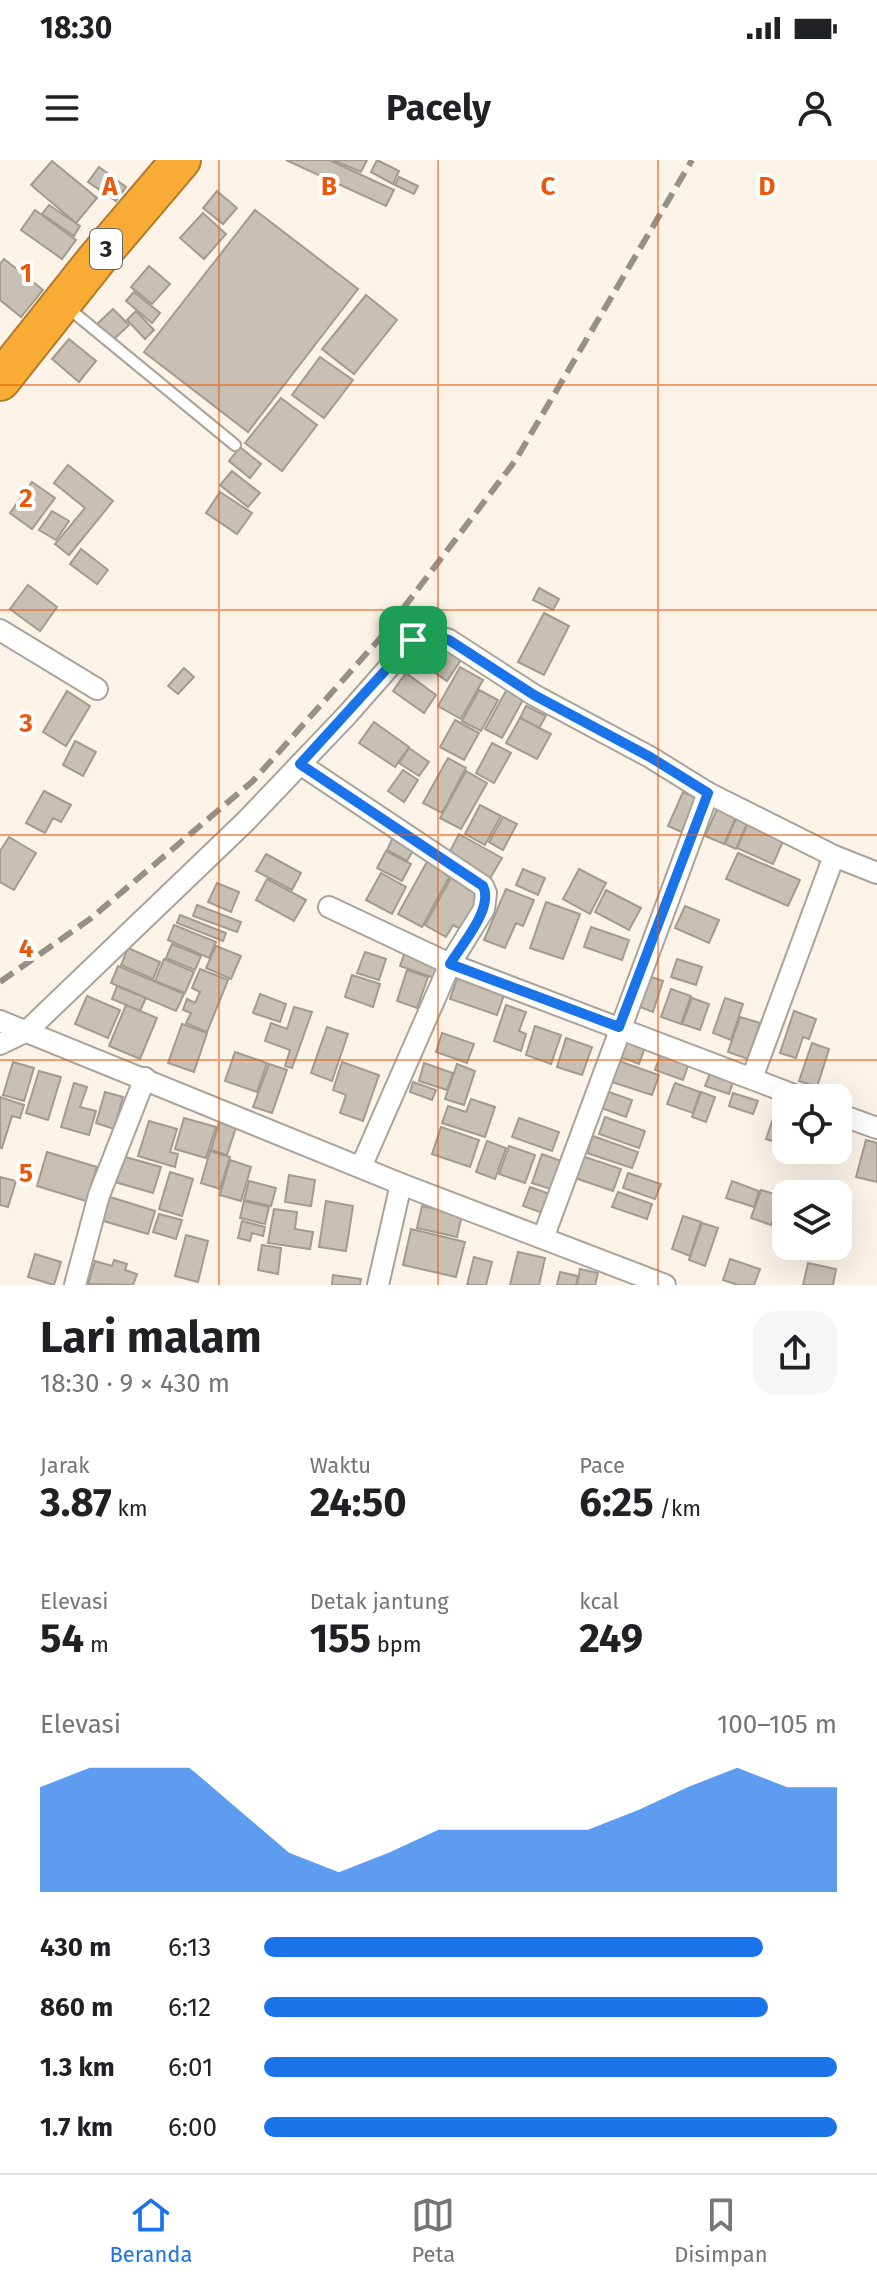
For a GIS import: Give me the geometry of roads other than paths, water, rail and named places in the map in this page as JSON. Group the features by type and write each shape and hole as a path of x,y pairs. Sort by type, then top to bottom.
{"highway":[{"name":"3","path":"0,381 181,160"}],"street":[{"path":"0,630 97,689"},
{"path":"0,1044 27,1031 246,821 413,640 427,633 449,640 534,695 650,757 708,793 834,856 877,873"},
{"path":"300,764 483,886 486,893 484,909 450,964 361,1167"},
{"path":"543,1238 708,793"},
{"path":"752,1078 834,856"},
{"path":"329,907 450,964 772,1086"},
{"path":"0,1021 401,1184 665,1285"},
{"path":"75,1285 99,1195 145,1078"},
{"path":"852,1119 877,1128"},
{"path":"378,1285 401,1184"}],"lane":[{"path":"62,304 235,445"}],"railway":[{"path":"0,982 90,919 253,781 383,635 515,461 692,160"}]}
